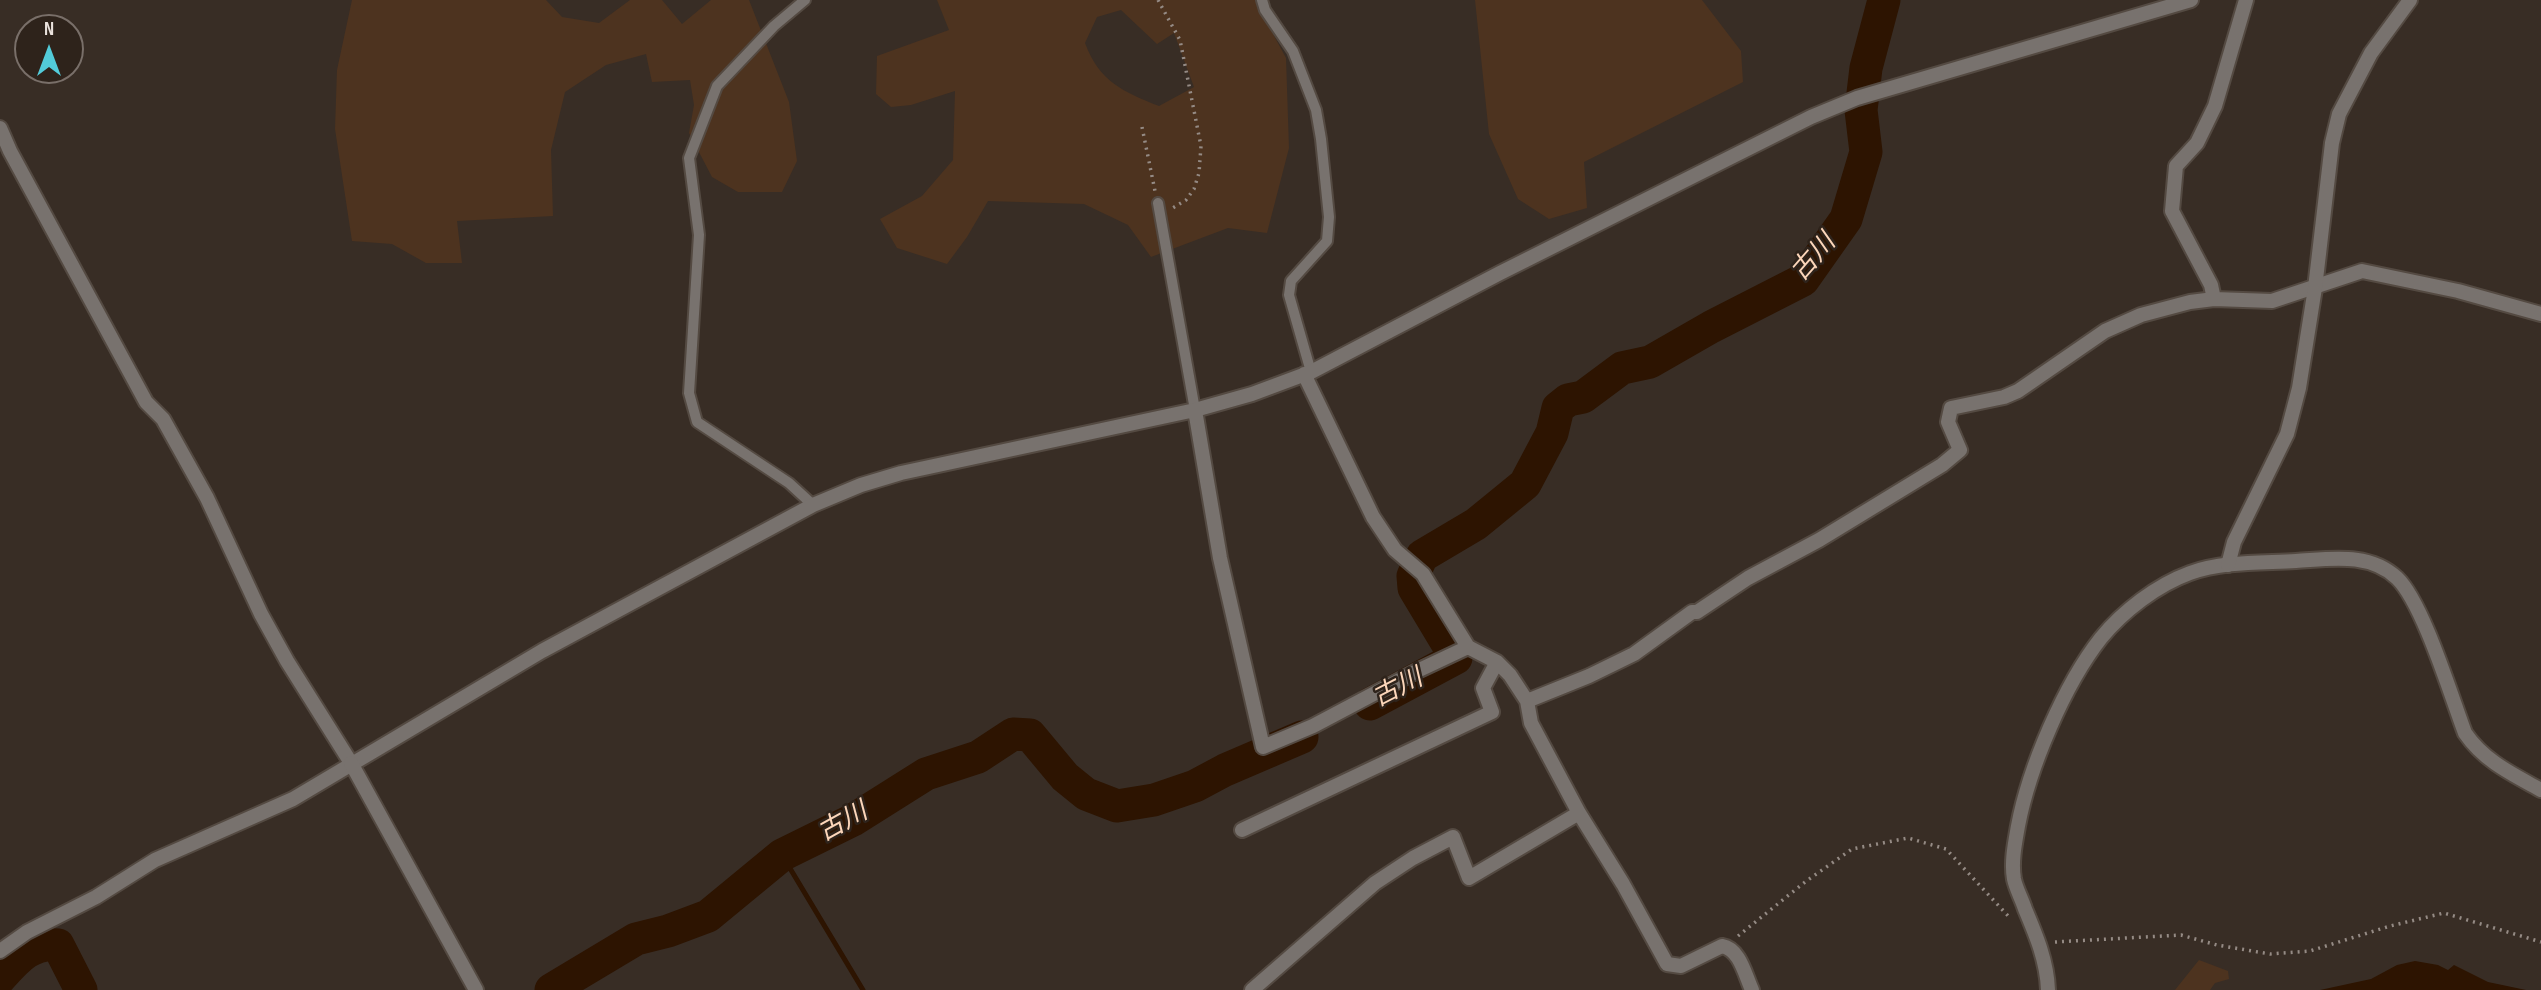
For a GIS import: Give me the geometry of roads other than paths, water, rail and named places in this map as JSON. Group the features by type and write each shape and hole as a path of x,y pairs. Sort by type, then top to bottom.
{"street":[{"path":"0,951 27,932 96,897 155,860 293,799 542,651 813,505 861,485 901,473 1195,410 1252,394 1308,373 1811,117 1871,92 2191,0"},
{"path":"2214,299 2211,285 2172,211 2176,166 2197,143 2215,106 2246,0"},
{"path":"2228,565 2234,542 2287,434 2299,388 2315,288 2332,143 2339,114 2371,53 2410,0"},
{"path":"0,128 139,390 146,402 163,419 207,498 261,614 351,763 476,990"},
{"path":"1527,701 1634,654 1692,612 1697,612 1748,578 1819,540 1942,465 1960,450 1948,422 1951,408 2004,397 2018,391 2040,379 2081,347 2124,321 2166,307 2214,299 2272,301 2362,271 2458,290 2541,313"},
{"path":"1308,373 1373,517 1395,550 1423,574 1458,652"},
{"path":"1195,410 1220,558 1263,747 1313,726 1458,652 1497,662 1527,701 1531,723 1579,813 1623,884 1667,964 1681,966 1722,946 1729,947 1735,953 1752,990"},
{"path":"2049,990 2048,974 2039,943 2014,880 2013,856 2023,802 2034,769 2074,681 2101,638 2124,614 2150,594 2190,573 2228,565 2347,558 2370,561 2397,578 2409,592 2465,733 2475,748 2487,759 2541,790"},
{"path":"1242,830 1492,712 1483,688 1497,662"},
{"path":"1252,990 1375,883 1413,858 1452,837 1469,878 1579,813"}],"lane":[{"path":"805,0 774,26 717,86 689,158 699,235 689,393 697,422 789,484 813,505"},
{"path":"1262,0 1265,10 1293,51 1316,110 1321,139 1329,217 1327,240 1291,281 1289,295 1308,373"},
{"path":"1159,208 1195,410"}],"waterway":[{"name":"古川","path":"1370,704 1456,658 1414,588 1413,576 1422,556 1476,524 1525,484 1552,433 1558,408 1568,400 1583,397 1622,368 1650,362 1803,280 1846,219 1866,152 1861,110 1866,68 1884,0"},
{"name":"古川","path":"551,990 636,939 668,931 708,916 782,855 853,820 926,774 978,757 1013,734 1030,735 1065,777 1086,794 1117,806 1154,800 1195,786 1302,737"},
{"path":"782,855 863,990"},
{"name":"古川","path":"0,978 32,949 58,945 81,990"}]}
